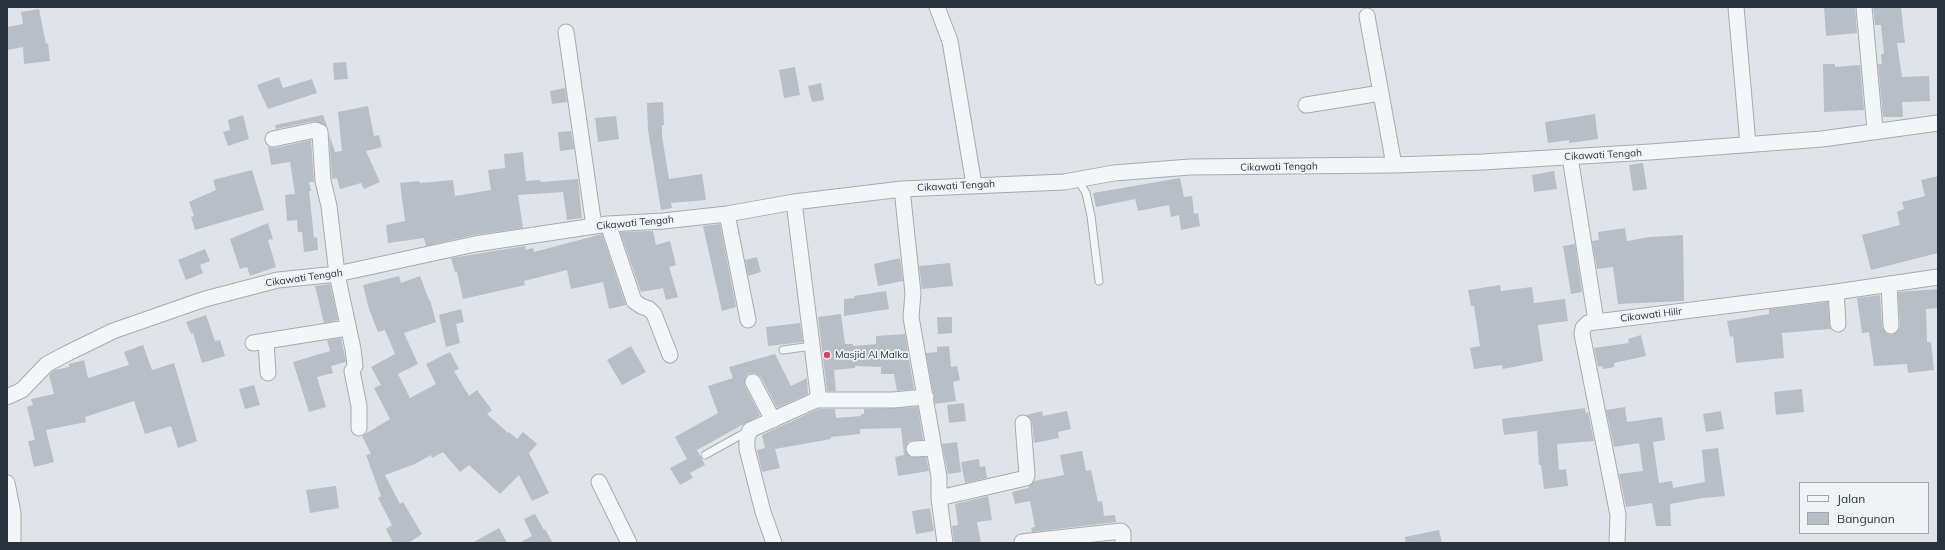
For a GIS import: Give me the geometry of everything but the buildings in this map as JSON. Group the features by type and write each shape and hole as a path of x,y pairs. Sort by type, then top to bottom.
{"street":[{"path":"937,7 950,41 974,185"},
{"path":"1736,7 1748,144"},
{"path":"1864,7 1875,130"},
{"path":"1367,16 1394,165"},
{"path":"566,32 601,225 634,301 641,306 649,308 654,314 670,355"},
{"path":"1306,105 1381,93"},
{"name":"Cikawati Tengah","path":"7,397 26,387 47,364 120,328 176,308 278,280 337,274 476,244 601,225 727,214 794,202 902,189 1064,182 1114,174 1190,167 1394,165 1570,157 1822,139 1875,130 1938,123"},
{"path":"274,139 315,130 320,132 323,180 329,206 337,274 355,366 352,371 359,406 359,428"},
{"path":"1570,157 1596,321 1588,323 1583,328 1582,334 1618,515 1617,543"},
{"path":"902,189 914,293 911,317 939,477 939,498 945,543"},
{"path":"794,202 818,393 816,400"},
{"path":"727,214 748,320"},
{"name":"Cikawati Hilir","path":"1596,321 1836,292 1938,277"},
{"path":"1889,284 1891,326"},
{"path":"1836,292 1838,324"},
{"path":"268,373 259,342 347,328"},
{"path":"753,382 773,420"},
{"path":"774,543 763,512 747,449 747,438 750,430 816,400 893,400 926,397"},
{"path":"939,498 1026,478 1023,422"},
{"path":"914,449 934,448"},
{"path":"599,482 629,543"},
{"path":"7,483 13,512 13,543"},
{"path":"1022,542 1121,531 1123,533 1124,543"}],"lane":[{"path":"1078,180 1086,193 1091,216 1099,281"},
{"path":"783,350 812,346"},
{"path":"704,455 750,430"}],"place":[{"name":"Masjid Al Malka","path":"827,355"}]}
